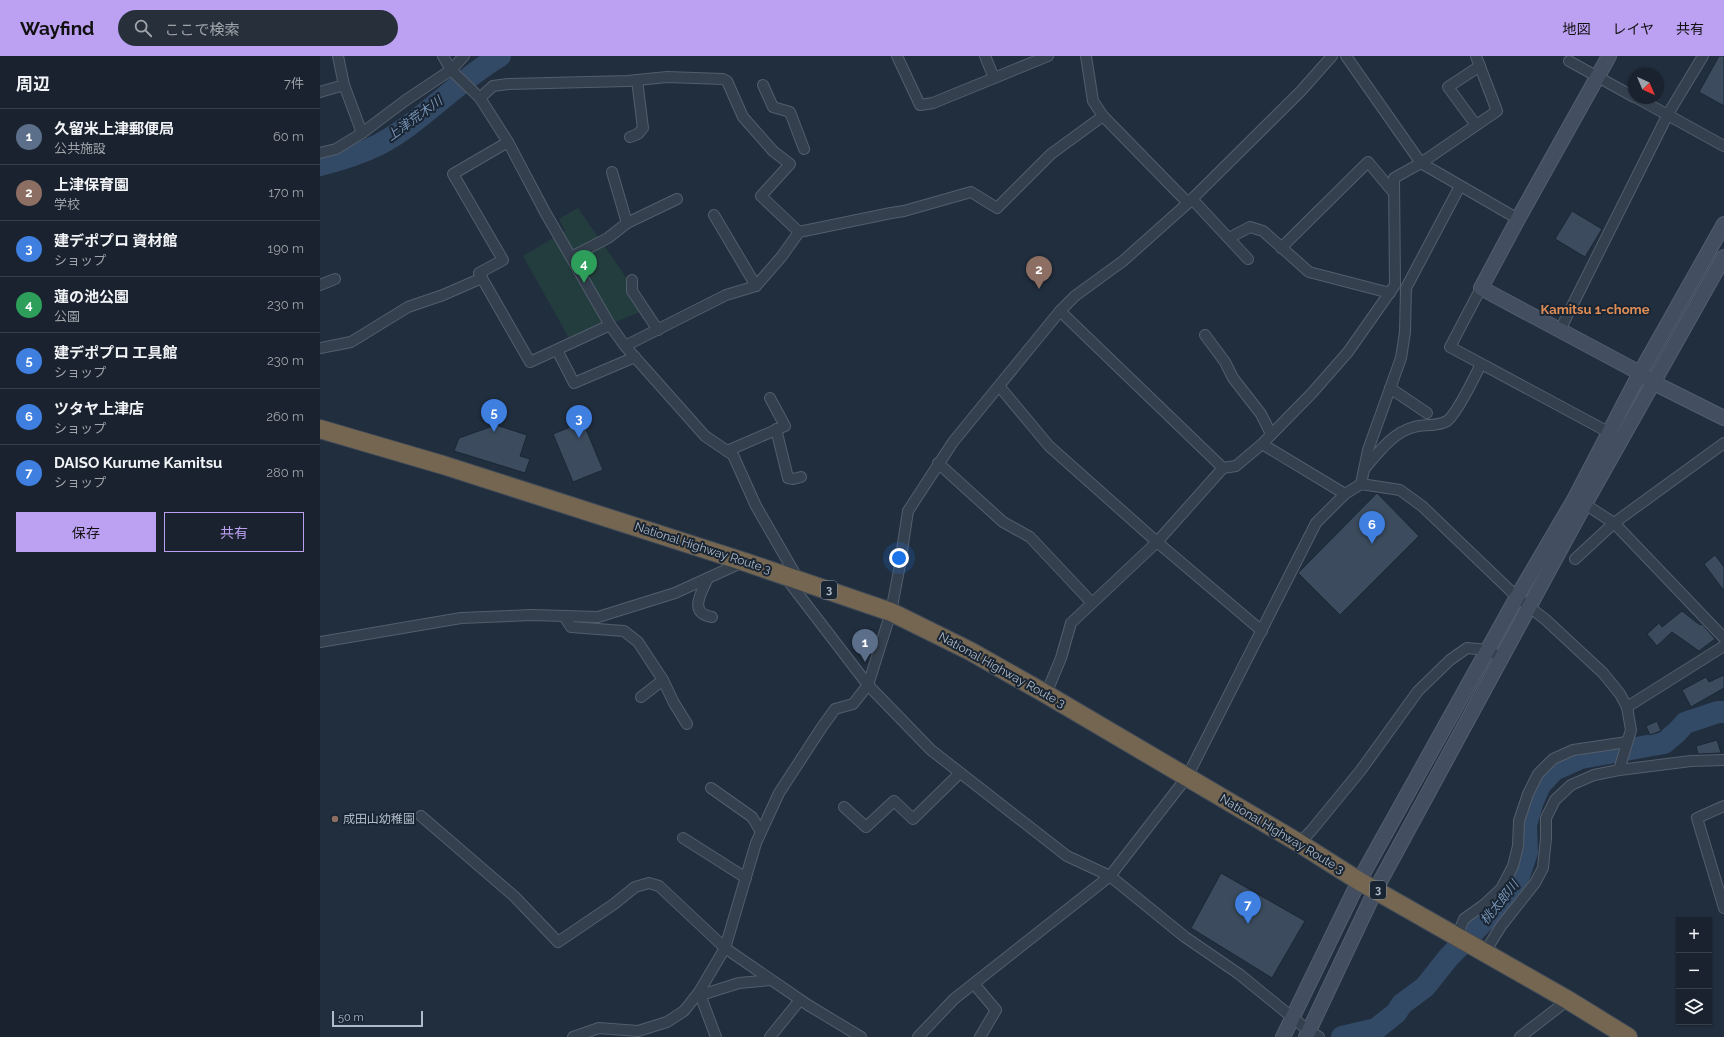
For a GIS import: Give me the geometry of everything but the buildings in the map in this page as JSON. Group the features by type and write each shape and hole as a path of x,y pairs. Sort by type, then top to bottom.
{"highway":[{"name":"National Highway Route 3","path":"320,429 444,465 791,577 891,612 970,651 1046,694 1359,880 1568,1000 1628,1037"}],"street":[{"path":"338,56 344,85 362,133"},
{"path":"444,56 451,70 480,98 508,142 545,212 610,325 625,346 705,436 733,455 791,577 868,685 931,750 1067,856 1110,876 1185,938 1239,974 1293,1017 1311,1035 1376,889 1529,608 1580,501 1610,433 1640,373 1724,224"},
{"path":"320,153 336,149 362,133 451,70 464,56"},
{"path":"897,56 920,105 933,103 1048,56"},
{"path":"985,56 994,78"},
{"path":"1086,56 1094,101 1103,116 1229,238 1248,259"},
{"path":"573,1037 599,1028 638,1031 667,1022 684,1011 700,993 725,948 761,832 779,793 835,709 853,704 868,685 891,612 908,511 938,463 953,442 1060,311 1075,296 1123,261 1190,201 1301,91 1332,56"},
{"path":"1346,56 1421,163 1518,218"},
{"path":"1046,694 1061,658 1071,623 1157,542 1223,468 1236,466 1262,444 1312,393 1348,352 1393,289 1394,178 1421,163 1497,111 1476,56"},
{"path":"1609,56 1518,218 1450,347 1610,433"},
{"path":"1560,330 1668,114 1703,56"},
{"path":"1569,61 1628,93"},
{"path":"1476,125 1448,86 1480,66"},
{"path":"480,98 493,86 508,84 637,80 667,77 727,81 743,117 773,151 790,164 761,196 799,232"},
{"path":"630,137 638,134 643,128 637,80"},
{"path":"320,92 344,85"},
{"path":"763,85 773,107 790,112 804,149"},
{"path":"1649,104 1724,146"},
{"path":"625,346 726,295 756,286 782,256 799,232 904,211 971,192 997,208 1051,154 1103,116"},
{"path":"508,142 453,174 503,260 479,273 530,362 610,325"},
{"path":"1281,248 1368,162 1394,193"},
{"path":"612,172 627,223"},
{"path":"1361,484 1368,450 1401,358 1405,332 1406,288 1460,186"},
{"path":"571,257 608,238 627,223 677,199"},
{"path":"714,215 756,286"},
{"path":"1229,238 1250,227 1263,232 1309,272 1393,289 1406,288"},
{"path":"1284,1037 1359,880 1517,597 1580,501 1654,383 1724,257"},
{"path":"320,348 351,342 408,307 443,295 482,278"},
{"path":"320,284 335,279"},
{"path":"632,280 632,291 658,330"},
{"path":"1481,288 1640,373 1654,383 1724,418"},
{"path":"1060,311 1223,468"},
{"path":"1205,335 1225,362 1233,378 1261,414 1271,434"},
{"path":"557,350 574,383 635,357"},
{"path":"1364,470 1382,448 1400,434 1412,427 1435,425 1447,421 1456,410 1481,364"},
{"path":"999,386 1049,446 1157,542 1262,631"},
{"path":"1390,388 1426,413"},
{"path":"727,451 785,426 770,398"},
{"path":"776,430 788,478 793,479 801,477"},
{"path":"1575,559 1614,523 1724,443"},
{"path":"1262,444 1345,494"},
{"path":"938,463 1003,522 1030,537 1092,603"},
{"path":"918,1037 954,999 1110,876 1187,777 1316,523 1345,494 1361,484 1400,490 1422,506 1517,597 1546,620 1603,673 1620,694 1627,707 1631,730 1619,770"},
{"path":"1580,501 1614,523 1724,638"},
{"path":"320,642 461,618 495,616 598,617 675,593 744,562"},
{"path":"708,578 698,600 699,610 704,615 712,617"},
{"path":"564,616 571,628 624,631 638,642 663,680 674,703 687,724"},
{"path":"1627,707 1724,646"},
{"path":"1299,843 1311,831 1361,770 1418,691 1450,660 1467,648 1488,650 1502,658"},
{"path":"641,697 663,680"},
{"path":"1457,936 1464,920 1485,904 1501,889 1513,866 1518,846 1519,821 1528,794 1538,774 1554,760 1573,750 1627,742"},
{"path":"1482,950 1535,883 1543,868 1546,818 1555,800 1571,785 1594,775 1619,770 1691,761 1724,760"},
{"path":"844,807 866,827 894,801 913,819 960,772"},
{"path":"710,788 752,817 761,832"},
{"path":"1724,806 1697,818 1722,891 1724,908"},
{"path":"422,816 514,896 558,942 614,904 635,887 649,883 659,886 725,948 800,1000 861,1037"},
{"path":"682,838 746,878"},
{"path":"700,993 739,983 771,980"},
{"path":"974,984 996,1010 980,1037"},
{"path":"700,993 716,1037"},
{"path":"770,1037 800,1000"},
{"path":"1520,1037 1568,1000"}],"green space":[{"path":"578,208 648,309 570,340 523,256 565,231 559,219"}],"waterway":[{"name":"上津荒木川","path":"320,165 364,151 394,136 410,125 469,77 500,56"},
{"name":"桃太郎川","path":"1342,1037 1376,1029 1396,1013 1402,1004 1425,987 1448,958 1506,896 1519,876 1527,852 1526,825 1533,801 1540,785 1554,770 1581,758 1664,743 1685,723 1718,712 1724,712"}],"place":[{"name":"蓮の池公園","path":"584,283"},
{"name":"上津保育園","path":"1039,289"},
{"name":"建デポプロ 工具館","path":"494,432"},
{"name":"建デポプロ 資材館","path":"579,438"},
{"name":"ツタヤ上津店","path":"1372,544"},
{"name":"久留米上津郵便局","path":"865,662"},
{"name":"成田山幼稚園","path":"335,819"},
{"name":"DAISO Kurume Kamitsu","path":"1248,924"}],"district":[{"name":"Kamitsu 1-chome","path":"1595,309"}]}
